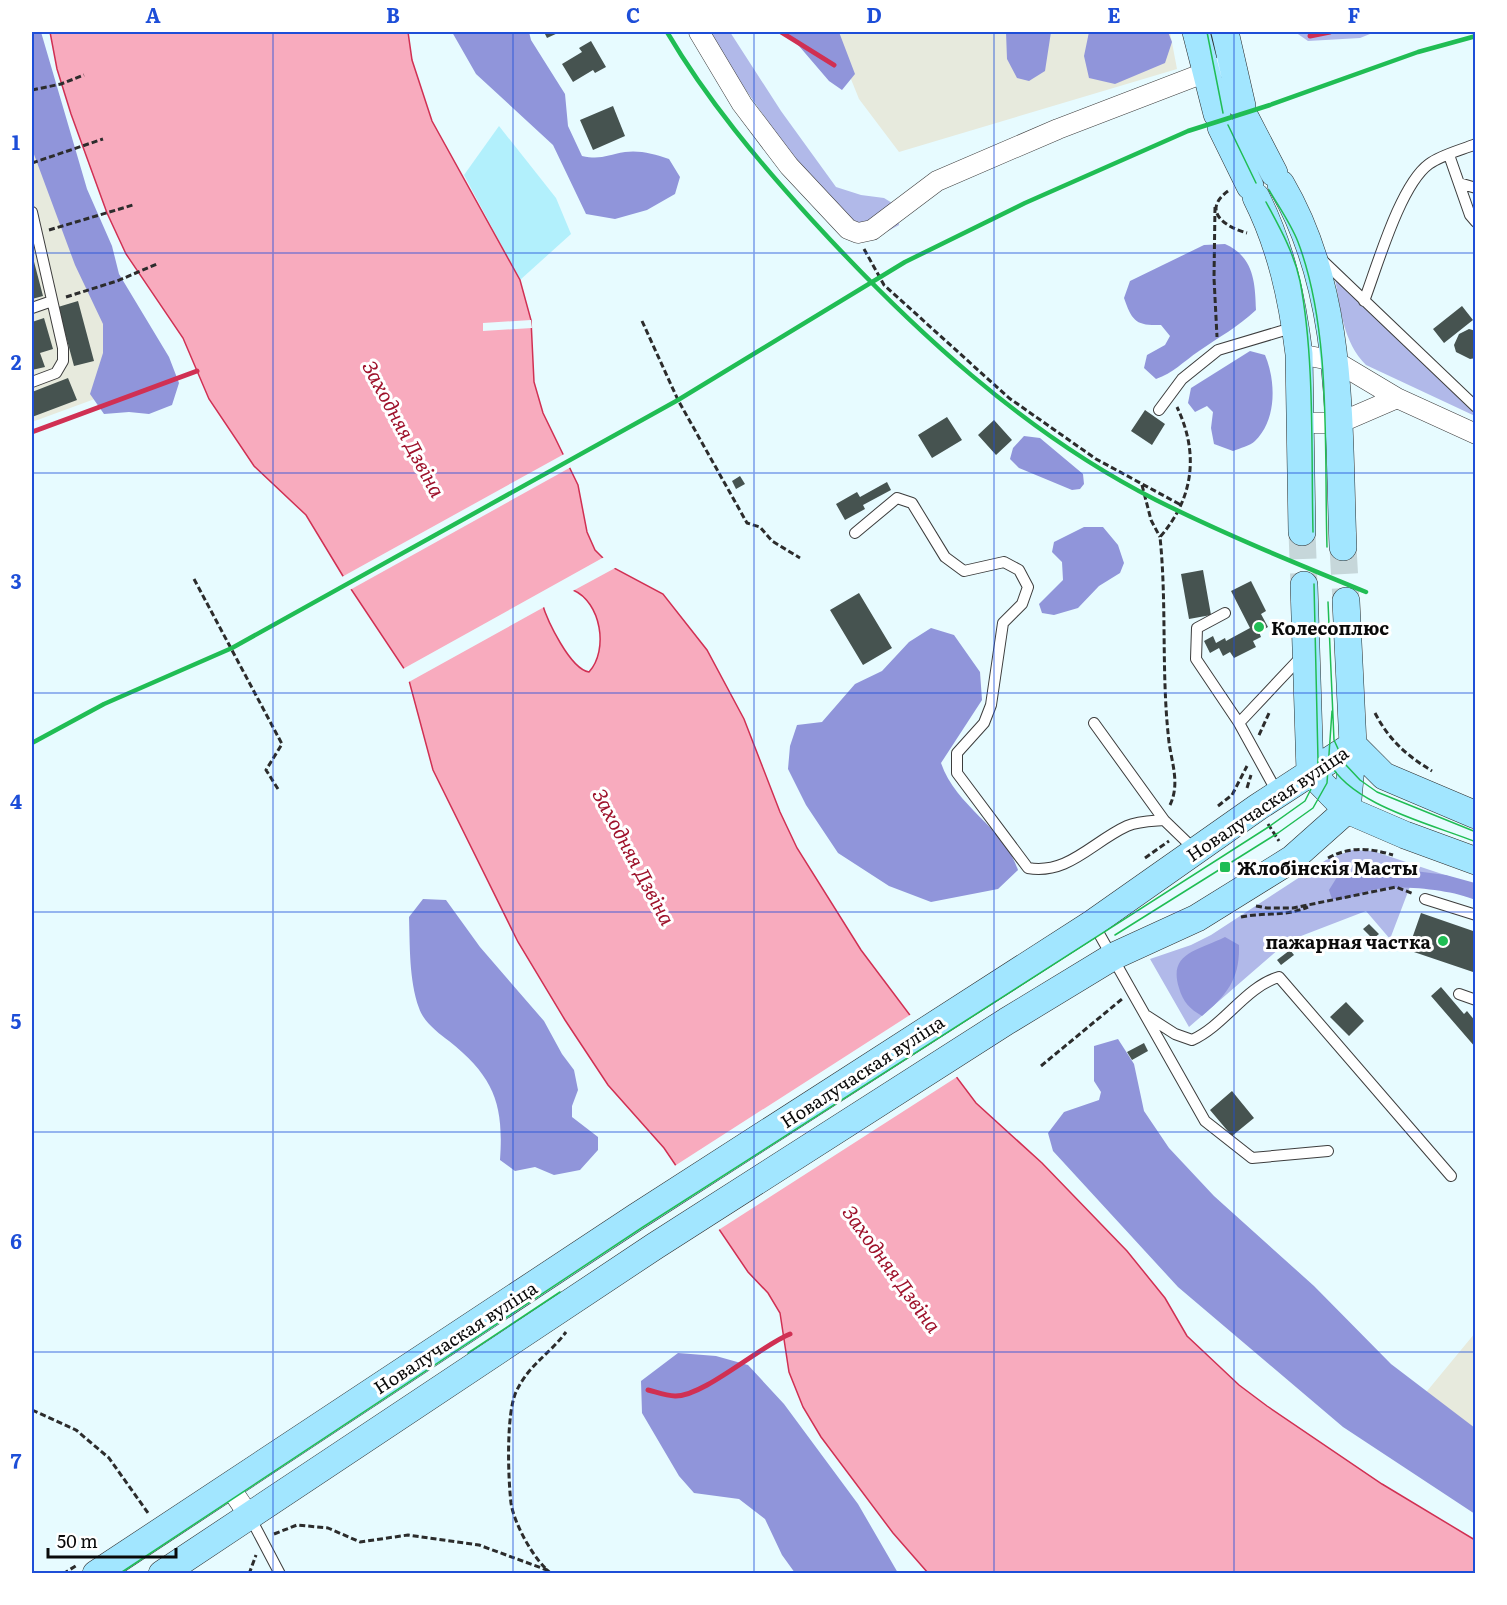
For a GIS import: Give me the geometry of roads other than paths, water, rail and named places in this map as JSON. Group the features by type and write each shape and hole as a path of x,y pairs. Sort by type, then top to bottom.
{"main road":[{"path":"1196,32 1205,72 1232,117 1278,179 1313,254 1325,293 1335,361 1343,547"},
{"path":"1226,32 1232,63 1232,117 1245,191 1280,255 1291,295 1296,327 1299,354 1302,532"},
{"path":"1304,585 1310,772 1347,810 1400,833 1476,861"},
{"path":"1346,601 1353,745 1384,776 1476,815"},
{"name":"Новалучаская вуліца","path":"96,1574 636,1217 1093,923 1278,793 1353,745"},
{"name":"Новалучаская вуліца","path":"162,1574 256,1528 655,1246 1007,1021 1114,956 1216,907 1292,859 1347,810 1353,745"}],"street":[{"path":"699,32 742,105 789,166 848,229 858,233 872,230 937,181 1058,129 1232,63"},
{"path":"1299,354 1335,361 1397,398 1476,434"},
{"path":"1299,423 1339,423 1397,398"},
{"path":"229,1486 256,1528"}],"lane":[{"path":"1364,302 1400,208 1417,176 1429,163 1476,144"},
{"path":"1449,155 1470,214 1476,222"},
{"path":"1459,183 1476,188"},
{"path":"32,212 34,235 63,348 63,361 56,373 32,382"},
{"path":"1313,254 1328,263 1364,302 1476,407"},
{"path":"32,308 52,302"},
{"path":"1159,410 1170,392 1218,350 1296,327"},
{"path":"855,533 897,498 912,503 945,557 964,571 1004,562 1019,570 1028,587 1022,604 1003,623 991,705 984,723 957,753 957,772 1028,868 1045,871 1065,865 1100,841 1130,825 1164,820"},
{"path":"1225,613 1197,628 1196,659 1239,723 1278,793"},
{"path":"1239,723 1307,650"},
{"path":"1094,723 1164,820 1195,850"},
{"path":"1425,899 1476,915"},
{"path":"1093,923 1114,956 1205,1121 1252,1158 1328,1151"},
{"path":"1146,1016 1175,1034 1192,1040 1210,1032 1265,981 1279,977 1451,1176"},
{"path":"1459,994 1476,1000"},
{"path":"256,1528 280,1574"}],"water":[{"name":"Заходняя Дзвіна","path":"50,32 408,32 412,60 432,121 520,280 531,320 534,382 543,413 578,485 587,532 595,550 612,567 663,594 707,650 744,719 780,812 797,848 861,950 976,1103 1042,1163 1127,1251 1165,1298 1187,1336 1239,1385 1267,1406 1382,1484 1475,1540 1475,1573 928,1573 893,1533 821,1437 803,1407 789,1372 780,1313 768,1293 748,1272 664,1148 608,1085 518,942 433,770 407,673 349,586 306,515 254,466 209,399 183,338 126,254 107,213 57,69","holes":["573,590 583,596 596,615 599,627 599,652 589,672 582,669 567,653 554,632 542,603 551,593"]}],"waterway":[{"path":"781,32 834,65"},
{"path":"1310,36 1330,32"},
{"path":"32,432 197,371"},
{"path":"648,1390 672,1396 687,1394 716,1380 790,1334"}],"tunnel":[{"path":"1302,532 1304,585"},
{"path":"1343,547 1346,601"}],"tram line":[{"path":"1207,32 1223,113"},
{"path":"1228,125 1256,183"},
{"path":"1269,190 1298,242 1309,277 1316,314 1324,392 1327,547"},
{"path":"1266,202 1294,260 1305,311 1310,374 1313,532"},
{"path":"119,1574 643,1227 1270,826 1305,801 1317,777 1318,760 1314,584"},
{"path":"1328,602 1334,740 1345,764 1360,780 1377,792 1476,832"},
{"path":"1115,935 1278,833 1313,808 1327,783 1332,711"},
{"path":"1328,760 1339,776 1372,801 1415,820 1476,842"},
{"path":"468,1353 560,1292"}],"railway":[{"path":"667,32 699,82 735,130 812,220 889,300 972,375 1015,410 1060,443 1107,473 1156,500 1286,559 1366,592"},
{"path":"32,743 104,704 232,648 678,400 905,262 1025,203 1188,131 1270,105 1418,52 1476,36"}],"place":[{"name":"Колесоплюс","path":"1259,627"},
{"name":"Жлобінскія Масты","path":"1225,867"},
{"name":"пажарная частка","path":"1443,941"}]}
